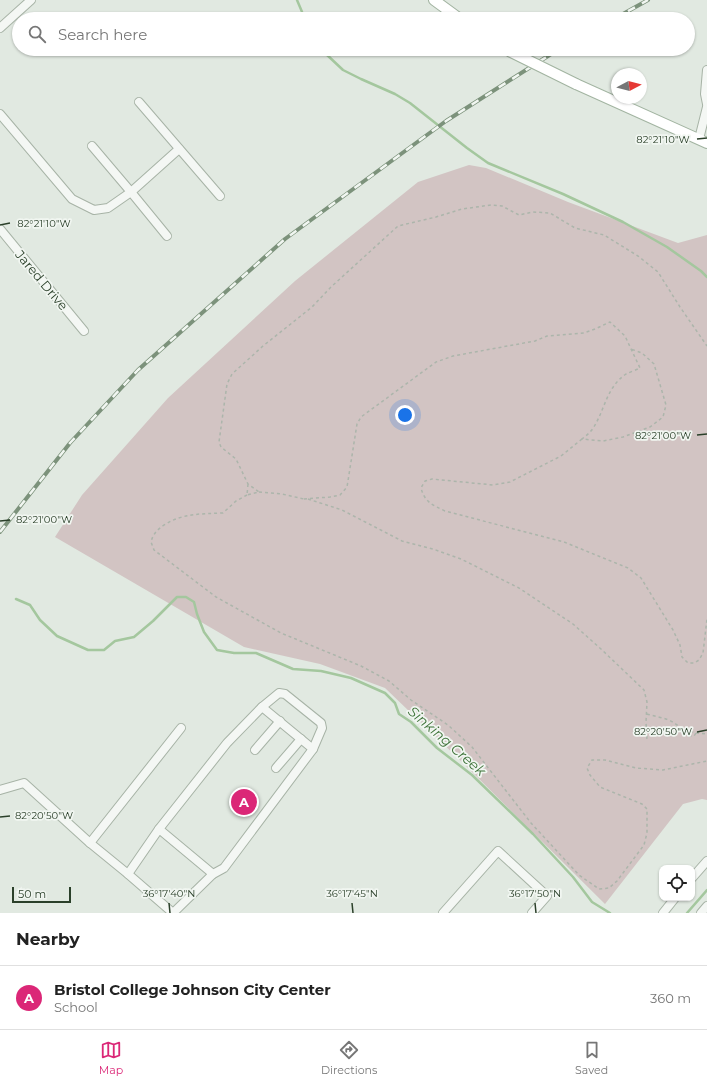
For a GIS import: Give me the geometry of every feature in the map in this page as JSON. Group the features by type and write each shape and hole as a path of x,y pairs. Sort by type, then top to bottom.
{"main road":[{"path":"434,0 450,12"},
{"path":"519,56 576,84 703,141"}],"street":[{"path":"18,12 32,0"},
{"path":"0,28 12,18"},
{"path":"707,70 705,94 707,104"},
{"path":"140,102 220,196"},
{"path":"703,141 707,107"},
{"path":"0,114 72,199 94,210 108,208 131,192 179,149"},
{"path":"92,146 167,236"},
{"name":"Jared Drive","path":"0,229 84,330"},
{"path":"0,790 24,783 90,843 173,913 213,874 224,868 313,749 322,728 321,723 285,694 279,693 262,707 227,743 159,829 128,874"},
{"path":"262,707 313,749"},
{"path":"255,750 280,721"},
{"path":"90,843 181,728"},
{"path":"276,768 301,739"},
{"path":"159,829 213,874"},
{"path":"443,913 498,850 547,896 532,913"},
{"path":"695,875 707,861"},
{"path":"663,913 673,901"},
{"path":"701,913 707,906"}],"path":[{"path":"258,492 248,484 236,459 221,447 219,442 227,384 232,374 263,346 312,307 331,287 398,226 462,209 491,205 502,206 519,215 533,212 550,213 575,228 604,235 638,256 658,272 707,346"},
{"path":"304,499 340,495 347,487 356,424 361,417 436,362 453,356 535,340 547,336 584,333 610,322 625,336 640,368 626,374 614,384 595,426 588,434 561,456 510,482 493,485 432,479 425,481 421,488 423,496 429,503 445,511 564,542 628,568 641,578 673,630 680,645 682,657 688,663 694,663 699,660 703,653 707,619"},
{"path":"582,439 604,441 623,437 650,426 664,417 666,405 654,364 642,352 631,349"},
{"path":"247,495 248,484"},
{"path":"647,740 647,702 644,690 573,624 518,588 461,559 402,540 342,510 312,500 282,494 258,492 247,495 236,501 223,513 193,514 174,519 160,528 153,536 151,542 154,550 216,596 281,633 361,666 389,681 411,700 448,725 472,747 531,823 579,875 599,889 609,888 617,881 644,845 647,833 647,809 642,804 600,787 590,775 587,768 592,760 605,760 636,768 663,770 707,761"},
{"path":"647,714 666,719 677,725 689,736 694,736 696,733"},
{"path":"681,728 696,733 707,734"}],"shaded area":[{"path":"469,165 486,168 568,202 678,243 707,235 707,800 702,799 683,804 605,904 385,688 320,664 244,647 55,537 82,495 168,398 295,281 418,182"}],"waterway":[{"path":"297,0 302,12"},
{"path":"328,56 343,70 395,94 410,103 488,163 563,194 623,222 667,247 707,277"},
{"name":"Sinking Creek","path":"16,599 30,605 40,620 57,636 88,650 104,650 115,641 134,637 153,621 177,597 186,597 194,602 204,632 217,650 234,653 256,653 293,669 321,671 351,678 385,693 395,703 399,714 411,722 437,748 472,775 533,834 573,877 592,902 610,913"},
{"path":"687,913 707,890"}],"railway":[{"path":"627,12 648,0"},
{"path":"0,532 70,443 138,370 285,239 446,121 548,56"}],"place":[{"name":"Bristol College Johnson City Center","path":"244,802"}]}
